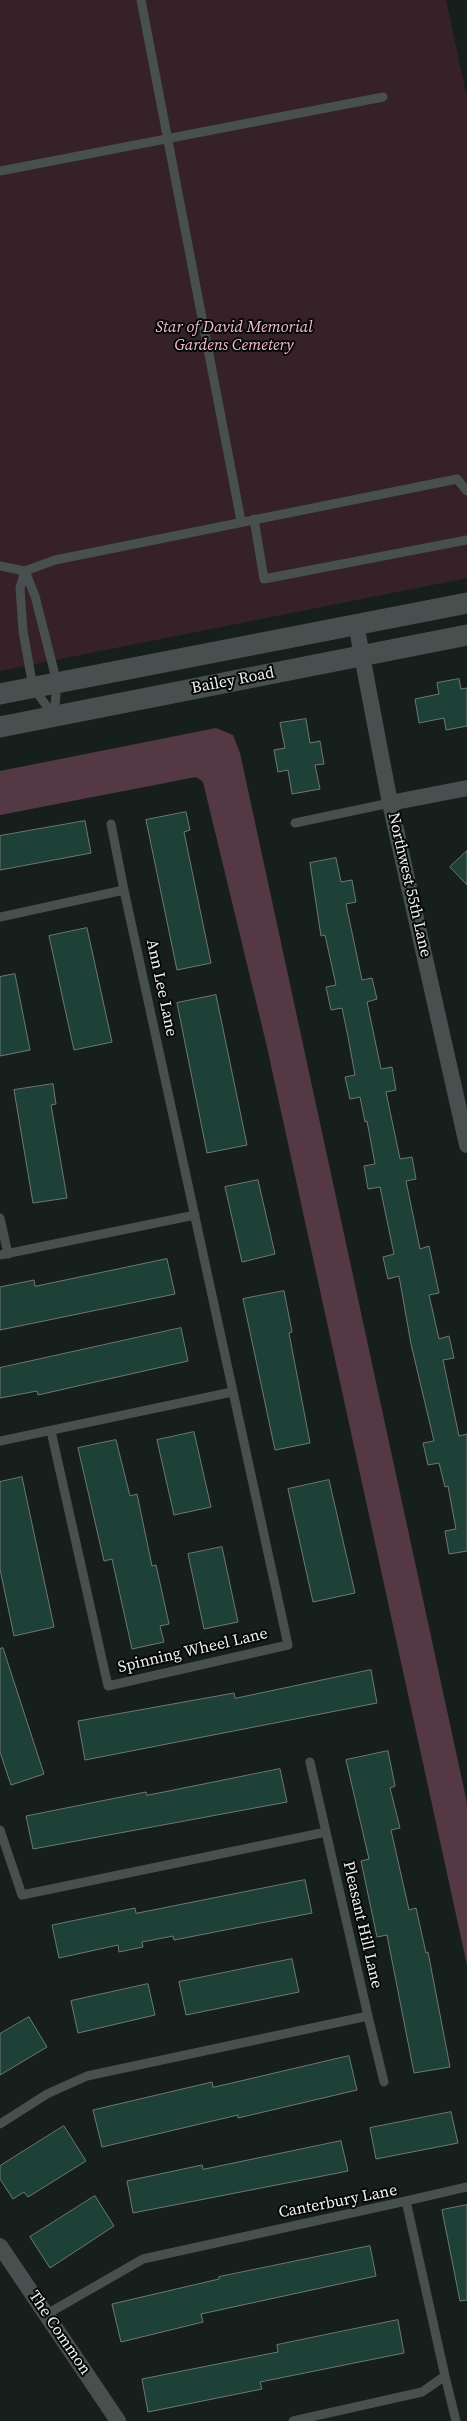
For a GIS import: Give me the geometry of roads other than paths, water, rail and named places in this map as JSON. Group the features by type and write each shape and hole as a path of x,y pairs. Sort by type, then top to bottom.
{"street":[{"name":"Bailey Road","path":"0,694 467,603"},
{"name":"Northwest 55th Lane","path":"356,624 390,803 467,1145"},
{"name":"Bailey Road","path":"0,727 467,635"},
{"path":"390,803 467,788"},
{"name":"The Common","path":"0,2246 118,2421"}],"lane":[{"path":"141,0 241,521"},
{"path":"0,171 383,97"},
{"path":"0,555 1,565 25,571 54,560 457,478 467,491"},
{"path":"254,519 264,579 467,540"},
{"path":"25,571 35,596 57,683 54,716"},
{"path":"25,571 20,588 23,631 33,687 54,716"},
{"path":"294,823 390,803"},
{"name":"Ann Lee Lane","path":"111,824 195,1215 206,1275"},
{"path":"0,917 124,890"},
{"path":"0,1218 4,1254 195,1215"},
{"name":"Spinning Wheel Lane","path":"51,1431 108,1686 288,1645 206,1275"},
{"path":"0,1441 232,1392"},
{"name":"Pleasant Hill Lane","path":"310,1762 384,2082"},
{"path":"0,1830 22,1895 326,1832"},
{"path":"0,2124 47,2094 86,2076 368,2016"},
{"path":"406,2201 467,2187"},
{"name":"Canterbury Lane","path":"47,2314 142,2259 406,2201 444,2376 456,2421"},
{"path":"292,2421 422,2392 444,2376"}],"park label":[{"name":"Star of David Memorial Gardens Cemetery","path":"234,337"}]}
